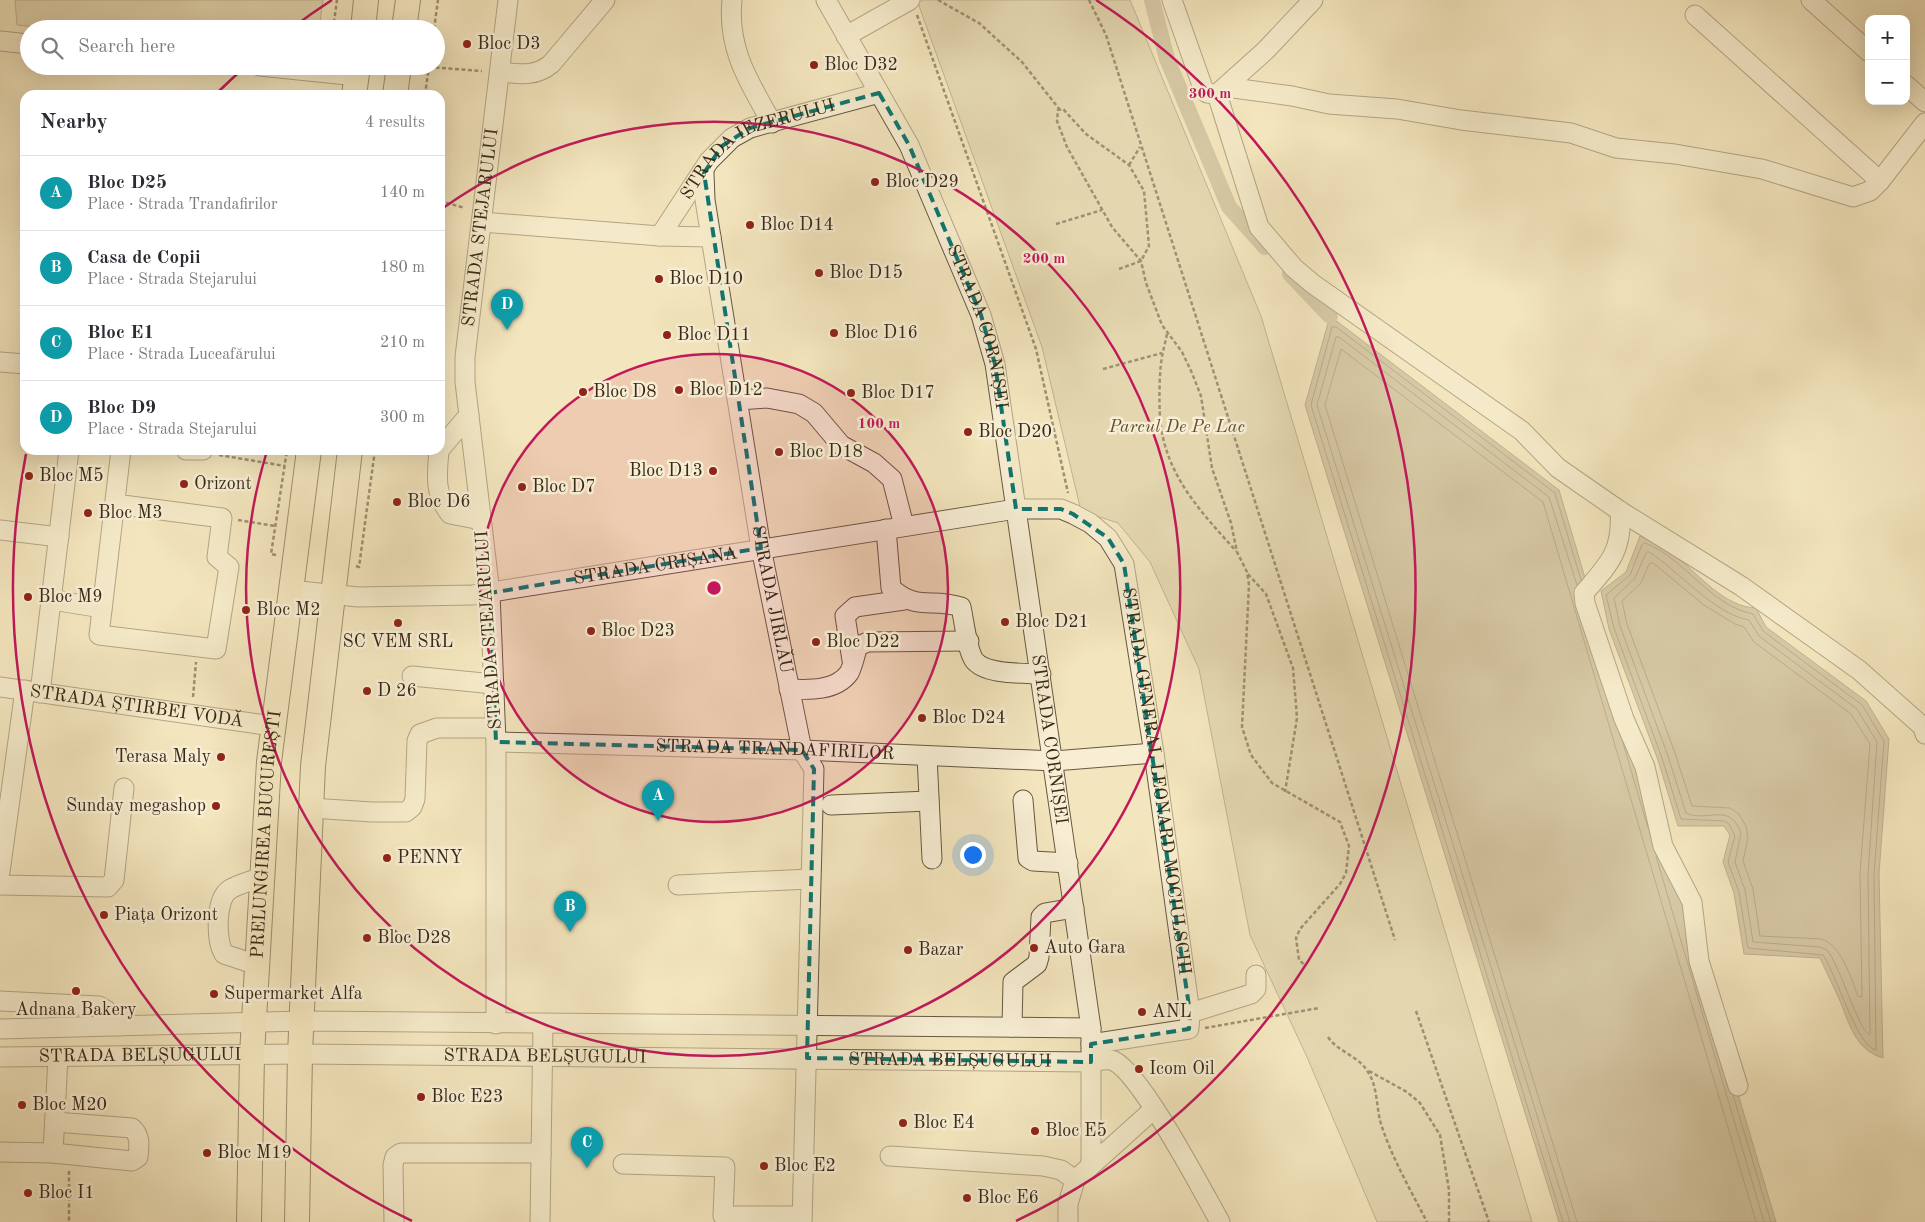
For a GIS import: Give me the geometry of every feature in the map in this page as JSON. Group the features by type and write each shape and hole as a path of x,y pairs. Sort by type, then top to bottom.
{"main road":[{"path":"364,20 366,0"},
{"path":"405,20 408,0"},
{"path":"396,90 398,75"},
{"path":"297,1222 300,1054 313,766 349,455"},
{"name":"PRELUNGIREA BUCUREȘTI","path":"249,1222 252,1054 273,726 307,460"}],"street":[{"name":"STRADA STEJARULUI","path":"496,1024 496,735 490,593 469,415 465,356 468,315 483,217 508,0"},
{"path":"501,72 533,74 543,70 551,64 605,0"},
{"path":"732,0 733,39 742,70 772,122"},
{"name":"STRADA CORNIȘEI","path":"826,0 908,145 981,314 995,364 1054,761 1091,1044 1091,1165"},
{"path":"1172,0 1202,88 1207,93 1221,90 1292,96 1329,104 1397,109 1461,120 1570,133 1616,148 1675,154 1762,169 1853,197 1870,191 1880,181 1925,123"},
{"path":"1221,90 1266,50 1313,0"},
{"path":"1810,0 1865,48"},
{"path":"846,36 912,5"},
{"path":"1695,16 1880,181"},
{"path":"0,41 20,43"},
{"path":"326,75 356,79"},
{"path":"1910,89 1925,102"},
{"path":"1221,90 1260,227 1294,268 1313,284 1522,432 1558,468 1620,511 1741,586 1859,670 1923,728 1925,734"},
{"name":"STRADA IEZERULUI","path":"660,236 704,173 709,161 732,138 750,128 879,92"},
{"name":"STRADA JIRLĂU","path":"704,173 711,237 761,548 802,750 814,768 802,1219"},
{"name":"STRADA IEZERULUI","path":"483,217 660,236 711,237"},
{"path":"0,362 20,364"},
{"path":"738,400 767,398 799,404 814,413 841,445 874,463 892,479 895,528 891,588 904,600"},
{"path":"445,444 469,415"},
{"path":"0,872 52,600 68,455"},
{"path":"115,504 222,518 217,557 229,567 216,649 99,635 120,455"},
{"path":"439,455 436,483 441,502 450,514 481,520"},
{"name":"STRADA GENERAL LEONARD MOCIULSCHI","path":"1016,510 1061,509 1073,514 1090,523 1108,538 1124,564 1154,753 1190,1021"},
{"name":"STRADA CRIȘANA","path":"290,590 332,596 367,597 490,593 761,548 1016,510"},
{"path":"1620,511 1622,533 1615,552 1607,567 1584,593 1585,603 1624,719 1640,754 1663,846 1692,902 1699,961 1738,1086"},
{"path":"0,530 59,537"},
{"path":"52,600 102,608"},
{"path":"852,660 845,616 855,607 904,600 933,604 947,602 961,607 974,659 983,668 1002,672 1041,674"},
{"path":"789,689 812,690 837,684 850,672 852,660 858,646 868,642 969,641"},
{"path":"412,676 494,684"},
{"name":"STRADA ȘTIRBEI VODĂ","path":"0,687 273,726"},
{"name":"STRADA TRANDAFIRILOR","path":"311,808 406,812 412,807 415,799 416,747 420,734 438,728 496,735 1054,761 1154,753"},
{"path":"927,756 932,859"},
{"path":"0,885 108,887 114,880 124,788"},
{"path":"1023,800 1028,858 1033,861 1068,863"},
{"path":"831,805 929,801"},
{"path":"257,965 224,954 218,941 220,902 230,889 262,877"},
{"path":"678,885 810,879"},
{"path":"1012,1028 1013,982 1036,964 1039,957 1041,917 1045,913 1074,908"},
{"path":"1091,1044 1190,1021 1251,994 1256,989 1256,975"},
{"path":"0,1001 99,1006 106,1010 119,1026"},
{"name":"STRADA BELȘUGULUI","path":"0,1029 302,1021 543,1025 1012,1028 1091,1044"},
{"path":"540,1222 543,1025"},
{"path":"1091,1044 1125,1069 1154,1109 1220,1222"},
{"name":"STRADA BELȘUGULUI","path":"0,1057 300,1054 807,1058 1091,1044"},
{"path":"53,1153 58,1056"},
{"path":"1068,1222 1068,1204 1076,1180 1154,1109"},
{"path":"0,1152 53,1153 132,1161 138,1157 140,1142 137,1132 132,1128 55,1122"},
{"path":"394,1222 393,1165 395,1157 401,1153 541,1153"},
{"path":"890,1156 1044,1166 1061,1170 1076,1180"},
{"path":"623,1164 725,1167 724,1216 802,1219"}],"path":[{"path":"334,20 337,0"},
{"path":"435,20 438,0"},
{"path":"938,0 979,23 1022,62 1060,110 1068,114 1086,134 1129,165 1146,195 1149,246 1141,261 1119,269"},
{"path":"1089,0 1106,35 1140,147 1395,940"},
{"path":"912,5 1036,349 1073,514"},
{"path":"445,67 501,72"},
{"path":"426,90 428,75"},
{"path":"1060,110 1057,112 1057,121 1067,148 1112,226 1141,261 1146,283 1167,332 1182,352 1201,396 1212,468 1230,523 1237,552 1247,572 1250,585 1242,727 1251,755 1264,775 1285,792 1340,822 1349,846 1346,873 1340,884 1300,929 1296,938 1299,960 1306,966"},
{"path":"1129,165 1140,147"},
{"path":"445,204 483,217"},
{"path":"1056,224 1102,210"},
{"path":"1167,332 1162,353 1160,418 1164,443 1173,469 1192,501 1237,552"},
{"path":"1103,369 1162,353"},
{"path":"246,455 307,460"},
{"path":"222,518 299,530"},
{"path":"1247,572 1266,594 1293,668 1297,718 1285,792"},
{"path":"191,713 198,647"},
{"path":"1190,1021 1249,1022 1319,1008"},
{"path":"1416,1011 1488,1222"},
{"path":"1328,1037 1333,1044 1368,1070 1390,1081 1420,1103 1440,1135 1448,1190 1449,1222"},
{"path":"1368,1070 1373,1081 1381,1124 1407,1183 1427,1222"},
{"path":"53,1153 70,1172 69,1222"}],"highlighted area":[{"path":"879,93 909,145 981,315 995,364 1016,509 1061,509 1073,514 1108,538 1124,564 1190,1013 1189,1029 1091,1044 1091,1062 807,1058 814,769 802,750 496,742 490,593 761,548 704,173 722,146 750,128"}],"green space":[{"path":"15,0 323,0 320,20 20,20 20,25 17,25"},
{"name":"Parcul De Pe Lac","path":"923,0 1130,0 1261,316 1532,1222 1377,1222 1307,1057 1250,935 1199,669 1150,562 1118,523 1081,511 1042,347 918,3"}],"water":[{"path":"1330,316 1559,490 1776,1222 1559,1222 1305,405"},
{"path":"1640,536 1654,542 1677,557 1723,596 1745,606 1756,608 1766,627 1866,701 1889,739 1879,874 1883,1058 1866,1049 1855,1036 1820,958 1744,954 1734,893 1723,862 1730,835 1724,826 1678,826 1658,760 1609,629 1601,591 1626,572"}],"waterway":[{"path":"1152,0 1167,59 1229,207 1265,247"},
{"path":"1290,274 1330,316"}],"place":[{"name":"Bloc D3","path":"467,44"},
{"name":"Bloc D32","path":"814,65"},
{"name":"Bloc D29","path":"875,182"},
{"name":"Bloc D14","path":"750,225"},
{"name":"Bloc D15","path":"819,273"},
{"name":"Bloc D10","path":"659,279"},
{"name":"Bloc D9","path":"507,330"},
{"name":"Bloc D16","path":"834,333"},
{"name":"Bloc D11","path":"667,335"},
{"name":"Bloc D12","path":"679,390"},
{"name":"Bloc D8","path":"583,392"},
{"name":"Bloc D17","path":"851,393"},
{"name":"Bloc D20","path":"968,432"},
{"name":"Bloc D18","path":"779,452"},
{"name":"Bloc D13","path":"713,471"},
{"name":"Bloc M5","path":"29,476"},
{"name":"Orizont","path":"184,484"},
{"name":"Bloc D7","path":"522,487"},
{"name":"Bloc D6","path":"397,502"},
{"name":"Bloc M3","path":"88,513"},
{"name":"Bloc M9","path":"28,597"},
{"name":"Bloc M2","path":"246,610"},
{"name":"Bloc D21","path":"1005,622"},
{"name":"SC VEM SRL","path":"398,623"},
{"name":"Bloc D23","path":"591,631"},
{"name":"Bloc D22","path":"816,642"},
{"name":"D 26","path":"367,691"},
{"name":"Bloc D24","path":"922,718"},
{"name":"Terasa Maly","path":"221,757"},
{"name":"Sunday megashop","path":"216,806"},
{"name":"Bloc D25","path":"658,821"},
{"name":"PENNY","path":"387,858"},
{"name":"Piața Orizont","path":"104,915"},
{"name":"Casa de Copii","path":"570,932"},
{"name":"Bloc D28","path":"367,938"},
{"name":"Auto Gara","path":"1034,948"},
{"name":"Bazar","path":"908,950"},
{"name":"Adnana Bakery","path":"76,991"},
{"name":"Supermarket Alfa","path":"214,994"},
{"name":"ANL","path":"1142,1012"},
{"name":"Icom Oil","path":"1139,1069"},
{"name":"Bloc E23","path":"421,1097"},
{"name":"Bloc M20","path":"22,1105"},
{"name":"Bloc E4","path":"903,1123"},
{"name":"Bloc E5","path":"1035,1131"},
{"name":"Bloc M19","path":"207,1153"},
{"name":"Bloc E2","path":"764,1166"},
{"name":"Bloc E1","path":"587,1168"},
{"name":"Bloc I1","path":"28,1193"},
{"name":"Bloc E6","path":"967,1198"}]}
